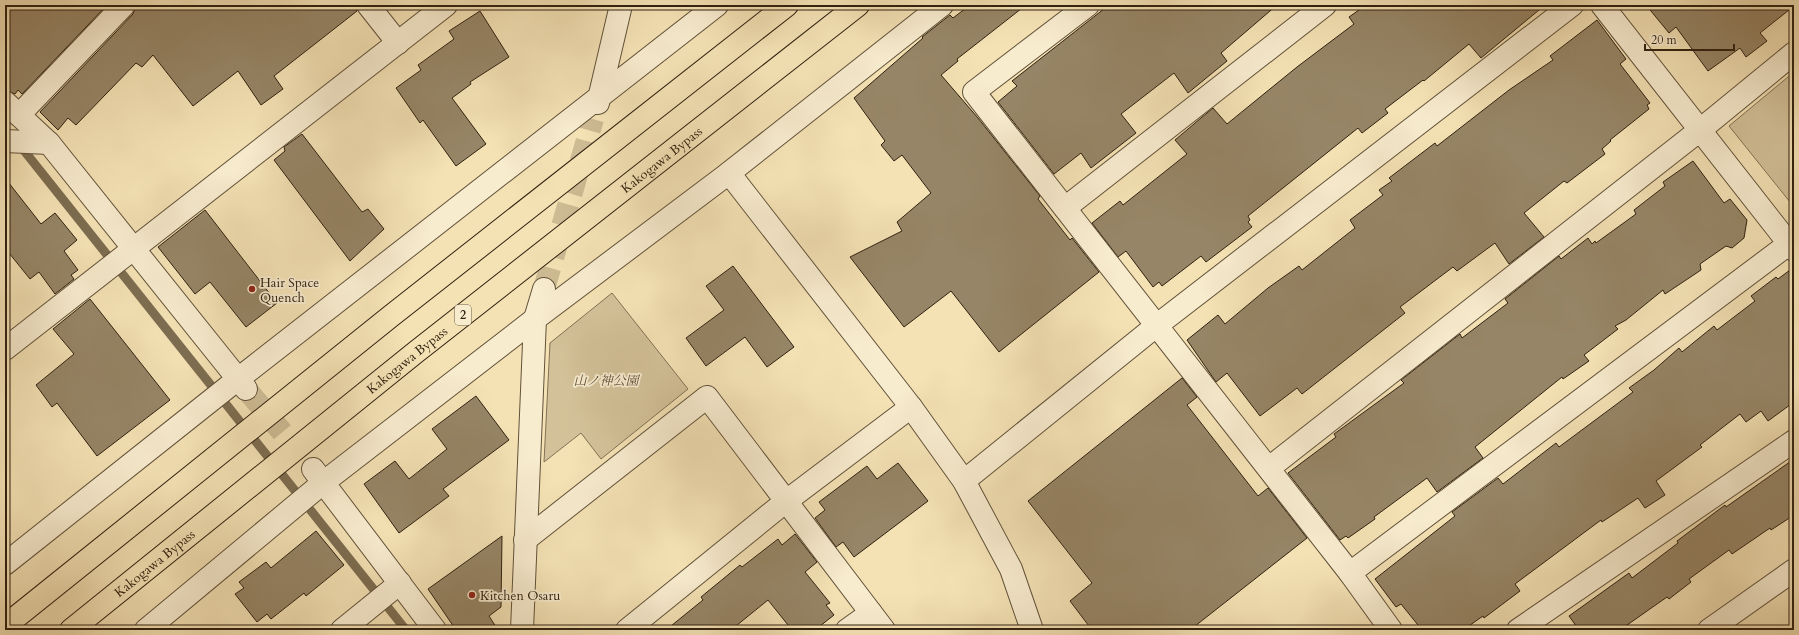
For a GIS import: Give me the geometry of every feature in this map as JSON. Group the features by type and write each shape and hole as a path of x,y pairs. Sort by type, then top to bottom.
{"highway":[{"path":"5,626 391,316 787,5"},
{"name":"Kakogawa Bypass","path":"71,630 416,352 858,5"}],"street":[{"path":"124,5 12,109 49,143 242,384"},
{"path":"368,5 398,43"},
{"path":"5,349 132,248 446,5"},
{"path":"593,119 622,5"},
{"path":"5,564 242,384 717,5"},
{"path":"146,630 319,475 535,319 729,173 942,5"},
{"path":"1088,5 974,92 1156,326 1269,468 1350,573 1391,630"},
{"path":"1065,208 1326,5"},
{"path":"964,481 1156,326 1572,5"},
{"path":"1350,573 1792,244 1602,5"},
{"path":"1269,468 1700,130 1794,53"},
{"path":"5,142 49,143"},
{"path":"729,173 911,407 964,481 1011,569 1032,630"},
{"path":"522,630 535,319 544,289"},
{"path":"525,540 707,397 785,502 884,630"},
{"path":"627,630 785,502 911,407"},
{"path":"1518,630 1794,441"},
{"path":"319,475 435,630"},
{"path":"1709,630 1794,570"},
{"path":"342,630 400,583"},
{"path":"847,630 871,613"}],"green space":[{"path":"1794,72 1794,207 1729,126"},
{"name":"山ノ神公園","path":"612,293 688,389 601,459 581,433 544,462 550,343"}],"building":[{"path":"5,5 107,5 22,94 18,90 15,94 5,90"},
{"path":"136,5 356,5 357,11 274,76 283,89 261,105 238,71 193,106 153,55 142,67 136,63 76,125 68,118 58,130 40,112 133,14"},
{"path":"970,5 1026,5 957,59 958,61 941,75 978,118 1040,196 1038,199 1070,240 1072,238 1099,272 999,352 951,291 904,327 850,257 902,231 897,222 931,193 902,155 894,161 881,145 885,141 854,98 923,38 922,37 950,15 953,18"},
{"path":"1109,5 1277,5 1221,53 1227,61 1188,93 1174,73 1121,114 1136,133 1091,168 1081,153 1054,174 998,102 1017,86 1012,81"},
{"path":"1366,5 1545,5 1481,58 1469,44 1424,81 1423,80 1385,109 1388,113 1362,133 1358,128 1248,216 1250,220 1248,222 1252,227 1206,262 1201,256 1162,286 1159,282 1153,287 1126,251 1118,257 1092,223 1120,201 1123,205 1187,154 1175,140 1213,108 1227,124 1297,67 1354,24 1349,17"},
{"path":"1646,5 1794,6 1760,33 1767,41 1746,57 1740,48 1708,71 1676,27 1669,33"},
{"path":"480,11 509,57 470,82 471,84 452,98 486,144 456,166 423,120 420,123 396,88 421,70 418,65 454,39 449,31"},
{"path":"1597,20 1626,59 1620,64 1650,103 1647,105 1649,109 1610,140 1611,141 1602,149 1605,154 1567,183 1564,181 1524,213 1544,237 1509,264 1495,243 1457,271 1453,267 1400,307 1405,313 1302,394 1297,388 1260,416 1227,373 1216,382 1187,340 1218,315 1225,324 1268,288 1299,266 1302,270 1355,228 1350,220 1383,195 1379,190 1392,181 1389,178 1435,143 1437,146 1509,90 1553,60 1550,56"},
{"path":"302,134 362,212 368,209 384,229 350,261 274,160 285,151 284,147"},
{"path":"1693,161 1724,203 1730,199 1747,220 1744,238 1732,248 1726,246 1700,264 1701,270 1665,294 1663,290 1626,320 1615,326 1618,329 1584,355 1589,361 1563,379 1562,377 1475,447 1483,458 1437,492 1427,478 1374,517 1375,519 1348,538 1346,536 1340,540 1288,473 1336,437 1334,434 1404,383 1401,380 1460,334 1462,338 1508,303 1505,299 1559,256 1561,259 1588,238 1592,244 1595,241 1596,243 1636,214 1634,210 1665,186 1663,182"},
{"path":"5,178 41,224 55,213 77,240 64,251 78,270 71,275 74,279 55,294 39,272 30,279 5,248"},
{"path":"205,210 277,303 246,327 210,282 195,294 158,247"},
{"path":"733,266 794,347 767,367 745,337 706,366 686,338 724,310 706,286"},
{"path":"1794,267 1794,402 1768,421 1761,411 1746,422 1740,414 1700,445 1702,447 1656,481 1665,495 1645,508 1638,498 1602,522 1601,520 1515,584 1520,591 1484,618 1483,616 1463,630 1422,630 1401,604 1396,607 1375,579 1455,516 1452,512 1498,478 1503,484 1556,443 1559,447 1633,392 1629,388 1654,370 1679,348 1682,352 1714,326 1717,330 1755,301 1751,296 1776,277 1778,279"},
{"path":"90,299 170,400 97,456 57,403 52,407 36,385 74,354 53,329"},
{"path":"1182,378 1197,397 1187,405 1258,496 1268,488 1307,538 1190,630 1092,630 1070,601 1092,583 1028,501"},
{"path":"476,396 509,440 443,489 449,496 399,533 364,484 395,461 409,479 447,449 432,429"},
{"path":"1794,459 1794,515 1771,530 1770,528 1732,554 1729,550 1689,579 1691,582 1669,599 1667,597 1620,630 1579,630 1569,616 1629,573 1632,578 1678,543 1677,541 1725,505 1726,507"},
{"path":"898,463 928,501 854,557 843,542 836,547 815,518 825,510 819,502 867,466 877,479"},
{"path":"316,531 344,565 306,596 304,593 271,619 267,614 257,622 235,594 244,588 239,582 266,562 271,568"},
{"path":"795,534 817,562 805,572 830,603 826,605 834,615 815,630 792,630 768,600 731,630 666,630 703,600 701,597 740,565 742,567 778,539 782,545"},
{"path":"502,536 501,607 489,616 498,630 456,630 428,589"}],"waterway":[{"path":"18,143 406,630"}],"tunnel":[{"path":"544,289 593,119"},
{"path":"247,390 313,469"}],"place":[{"name":"Hair Space Quench","path":"252,289"},
{"name":"Kitchen Osaru","path":"472,595"}]}
